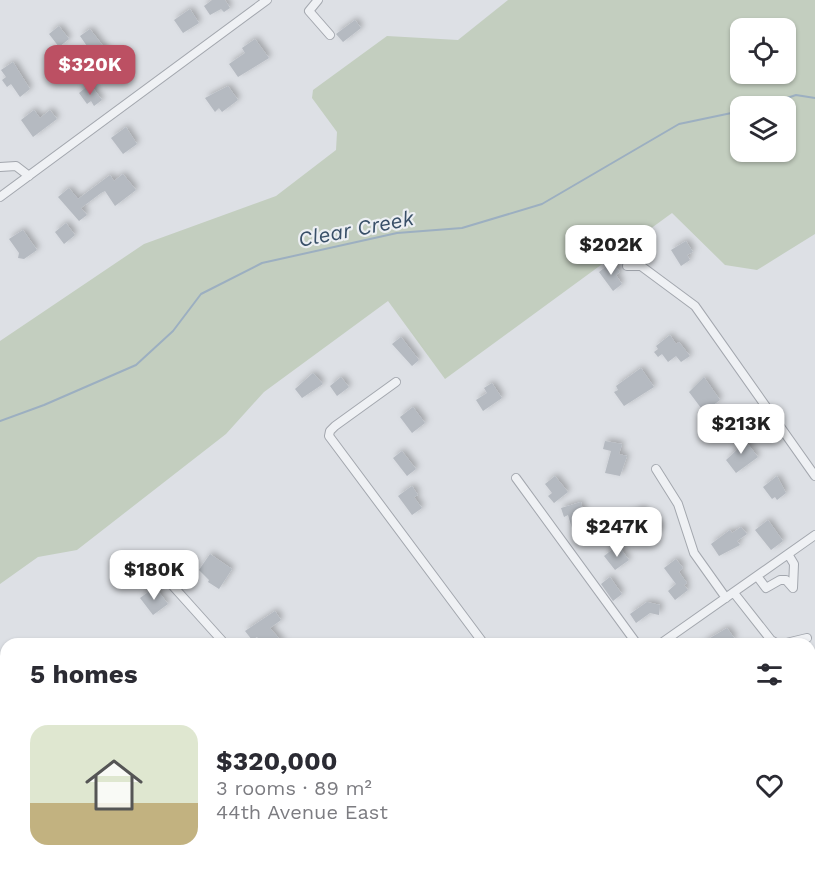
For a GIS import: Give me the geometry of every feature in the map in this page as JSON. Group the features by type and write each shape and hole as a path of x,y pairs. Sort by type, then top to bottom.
{"street":[{"path":"0,197 267,0"},
{"path":"318,0 309,11 330,35"},
{"path":"0,167 16,166 23,169 29,176"},
{"path":"627,266 640,266 695,306 815,476"},
{"path":"396,382 335,426 329,436 480,638"},
{"path":"656,469 678,504 694,552 769,638"},
{"path":"516,478 633,638"},
{"path":"669,638 815,535"},
{"path":"757,576 766,588 780,580 786,580 793,588 794,564 788,554"},
{"path":"164,575 220,638"}],"green space":[{"path":"508,0 815,0 815,234 757,270 725,265 672,213 445,379 388,301 264,392 226,434 77,550 38,557 0,584 0,341 144,244 276,196 336,150 337,132 312,98 313,90 387,36 458,40"}],"building":[{"path":"212,0 225,0 230,8 224,12 221,9 210,15 204,6"},
{"path":"190,9 199,23 183,33 174,20"},
{"path":"355,20 361,28 343,42 336,34"},
{"path":"59,26 69,39 59,47 49,34"},
{"path":"90,29 120,68 113,73 93,46 89,49 80,36"},
{"path":"255,39 269,58 238,77 229,64 245,53 242,48"},
{"path":"13,62 30,89 20,97 11,84 7,87 2,80 6,77 1,70"},
{"path":"90,84 102,100 94,106 91,101 87,104 79,93"},
{"path":"228,86 238,100 222,112 219,108 215,112 205,98"},
{"path":"34,110 40,118 50,110 57,119 33,137 21,120"},
{"path":"126,127 137,144 123,154 111,138"},
{"path":"123,174 136,190 115,206 105,191 101,193 81,208 87,215 79,221 58,197 69,188 78,199 110,175 114,181"},
{"path":"66,223 75,235 64,244 55,232"},
{"path":"23,230 37,250 24,259 18,258 19,253 9,239"},
{"path":"686,241 693,252 687,255 690,260 681,266 671,250"},
{"path":"612,262 620,272 616,275 622,284 613,291 599,272"},
{"path":"670,335 676,344 679,342 690,356 681,362 676,356 668,362 662,354 658,357 654,352 658,349 656,346"},
{"path":"401,337 419,360 412,366 392,344"},
{"path":"641,368 654,387 624,406 614,392 618,390 616,386"},
{"path":"313,373 323,384 302,398 295,389"},
{"path":"341,377 349,387 337,396 330,386"},
{"path":"704,377 720,400 704,412 689,392"},
{"path":"492,383 502,398 483,411 476,400 487,393 484,388"},
{"path":"413,407 425,423 412,433 400,417"},
{"path":"740,434 758,457 736,473 726,460 739,448 732,440"},
{"path":"605,441 622,444 619,454 627,456 620,476 605,473 611,451 603,449"},
{"path":"402,451 416,469 407,476 393,458"},
{"path":"555,476 568,492 554,503 548,496 552,493 545,484"},
{"path":"777,476 786,493 777,500 775,497 772,499 763,487"},
{"path":"412,486 418,495 414,497 422,508 412,515 398,496"},
{"path":"581,502 588,530 578,533 576,527 572,528 568,515 564,517 561,508"},
{"path":"642,508 652,524 657,521 662,530 645,540 628,516"},
{"path":"768,520 783,541 771,550 755,530"},
{"path":"741,527 747,534 737,541 740,545 719,556 711,544 730,530 732,533"},
{"path":"618,545 629,560 615,570 604,556"},
{"path":"210,554 232,569 219,589 208,582 209,580 199,570"},
{"path":"676,559 683,568 679,572 687,583 684,585 688,590 675,600 668,591 676,584 664,568"},
{"path":"610,577 622,594 613,601 601,584"},
{"path":"155,587 168,604 153,615 140,598"},
{"path":"647,602 660,605 659,615 650,613 636,623 630,614"},
{"path":"275,611 281,620 270,628 279,638 250,638 245,631"},
{"path":"727,628 734,638 710,638"}],"waterway":[{"name":"Clear Creek","path":"793,96 815,98"},
{"name":"Clear Creek","path":"0,421 44,405 136,365 173,331 201,294 262,263 397,233 462,228 542,204 679,124 730,113"}]}
